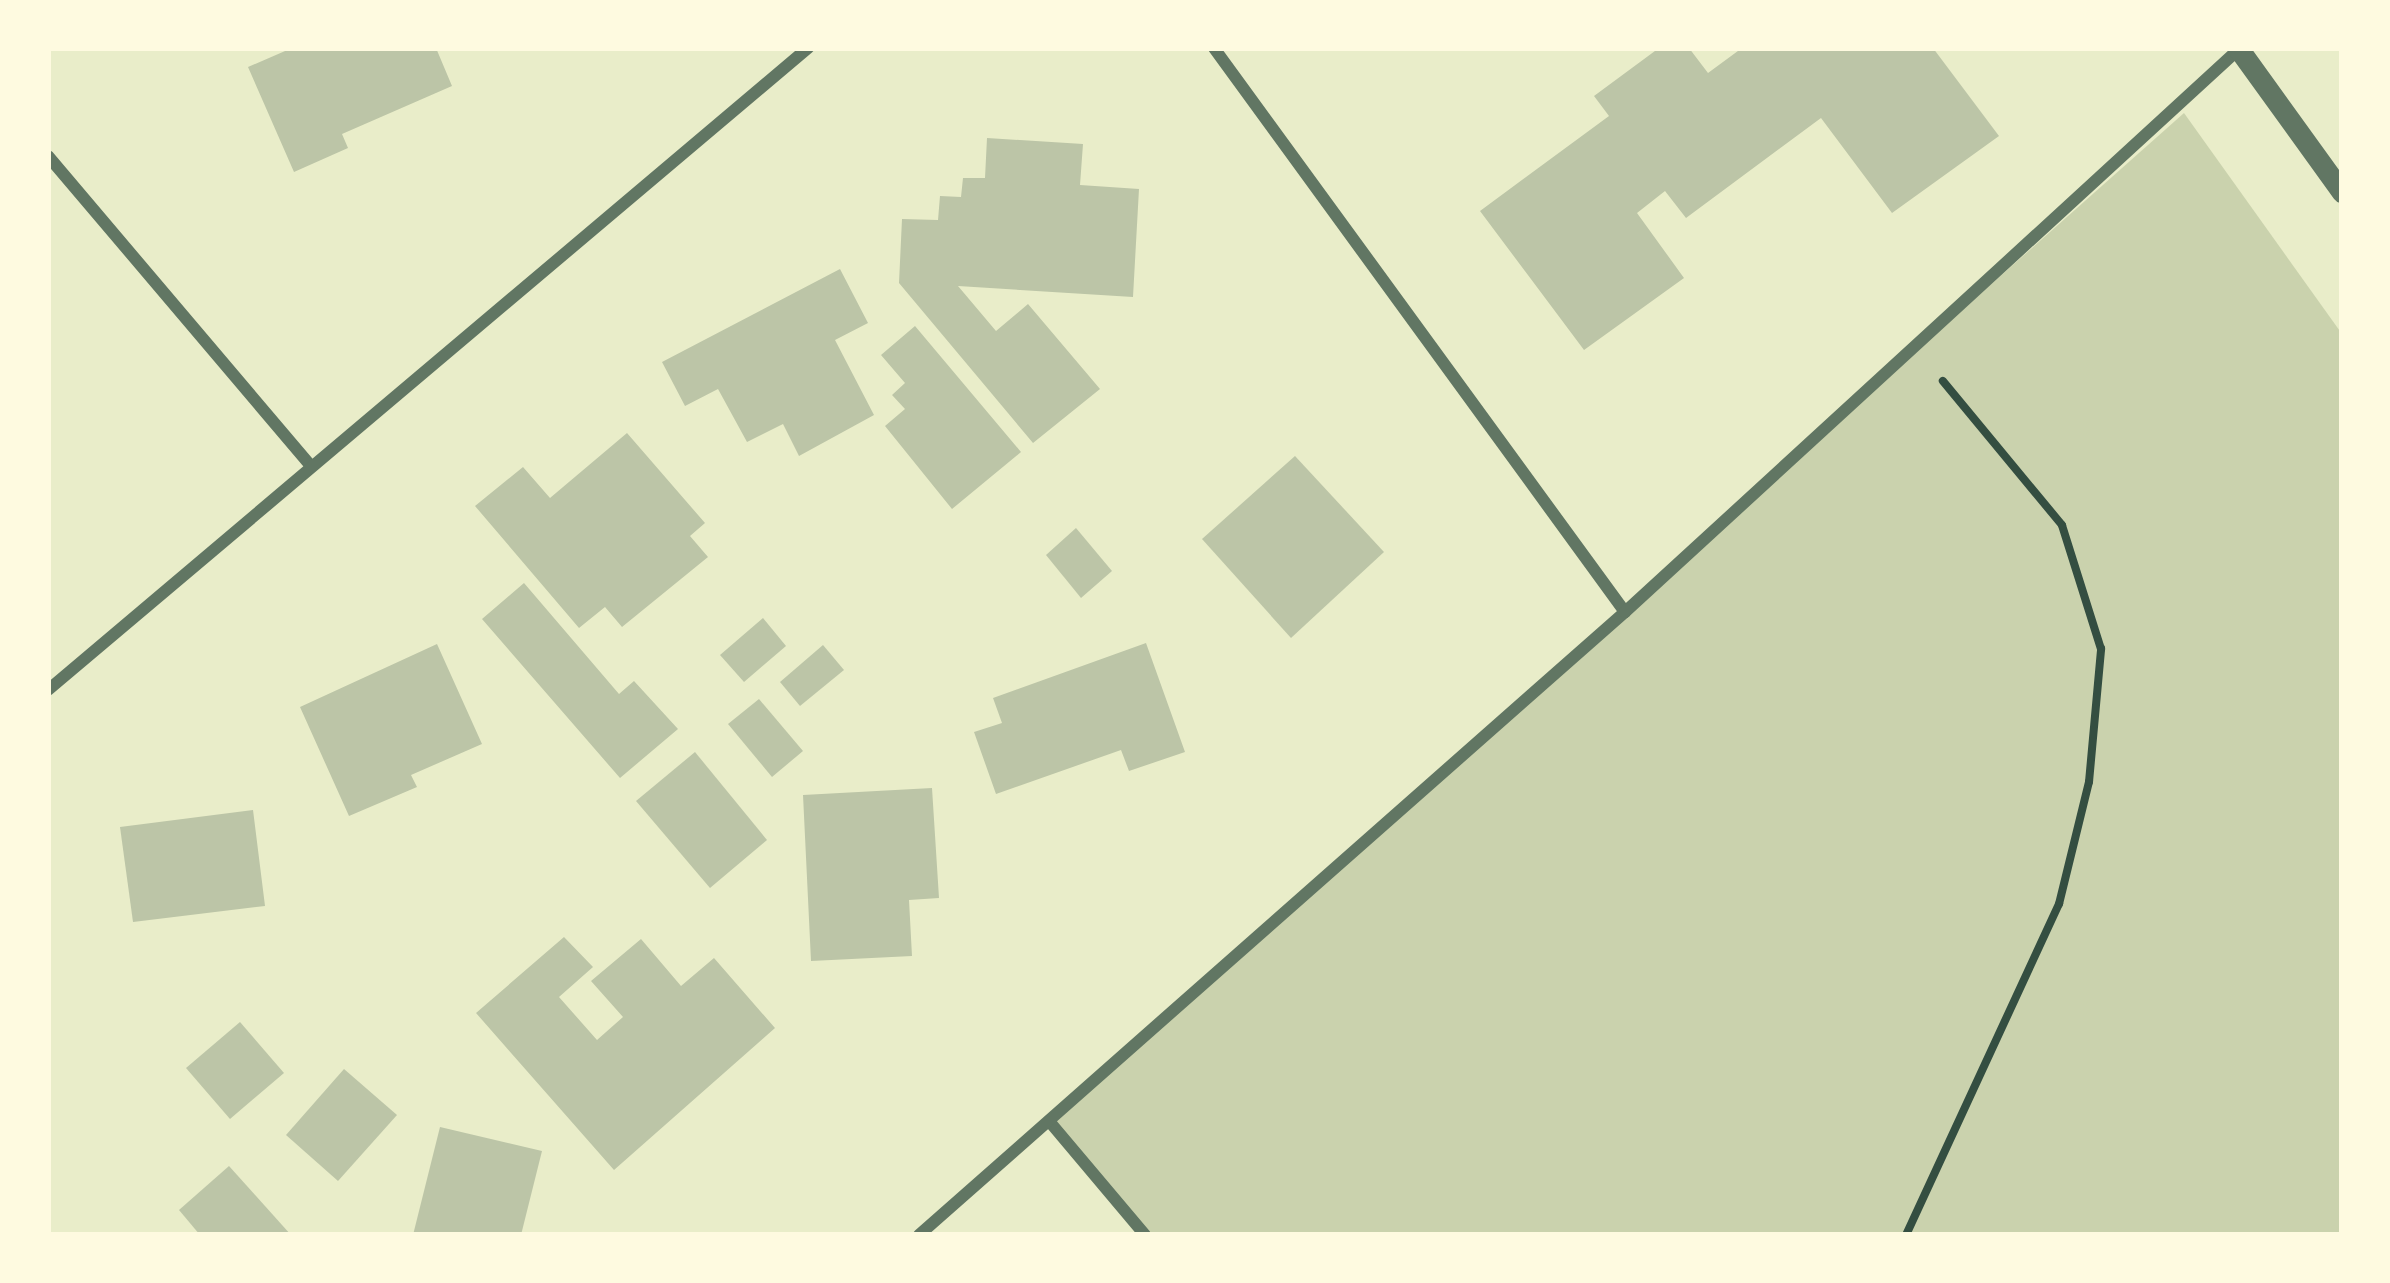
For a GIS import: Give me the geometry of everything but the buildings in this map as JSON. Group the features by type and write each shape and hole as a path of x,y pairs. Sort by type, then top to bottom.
{"street":[{"path":"48,690 309,464 808,48"},
{"path":"1214,48 1625,612"},
{"path":"920,1235 1625,612 1917,349 2239,48 2342,192"},
{"path":"48,156 309,464"},
{"path":"1049,1121 1145,1235"}],"path":[{"path":"1906,1235 2059,904 2089,782 2101,649 2062,525 1917,349"}],"green space":[{"path":"2184,113 2342,334 2342,1235 1152,1235 1050,1120"}]}
